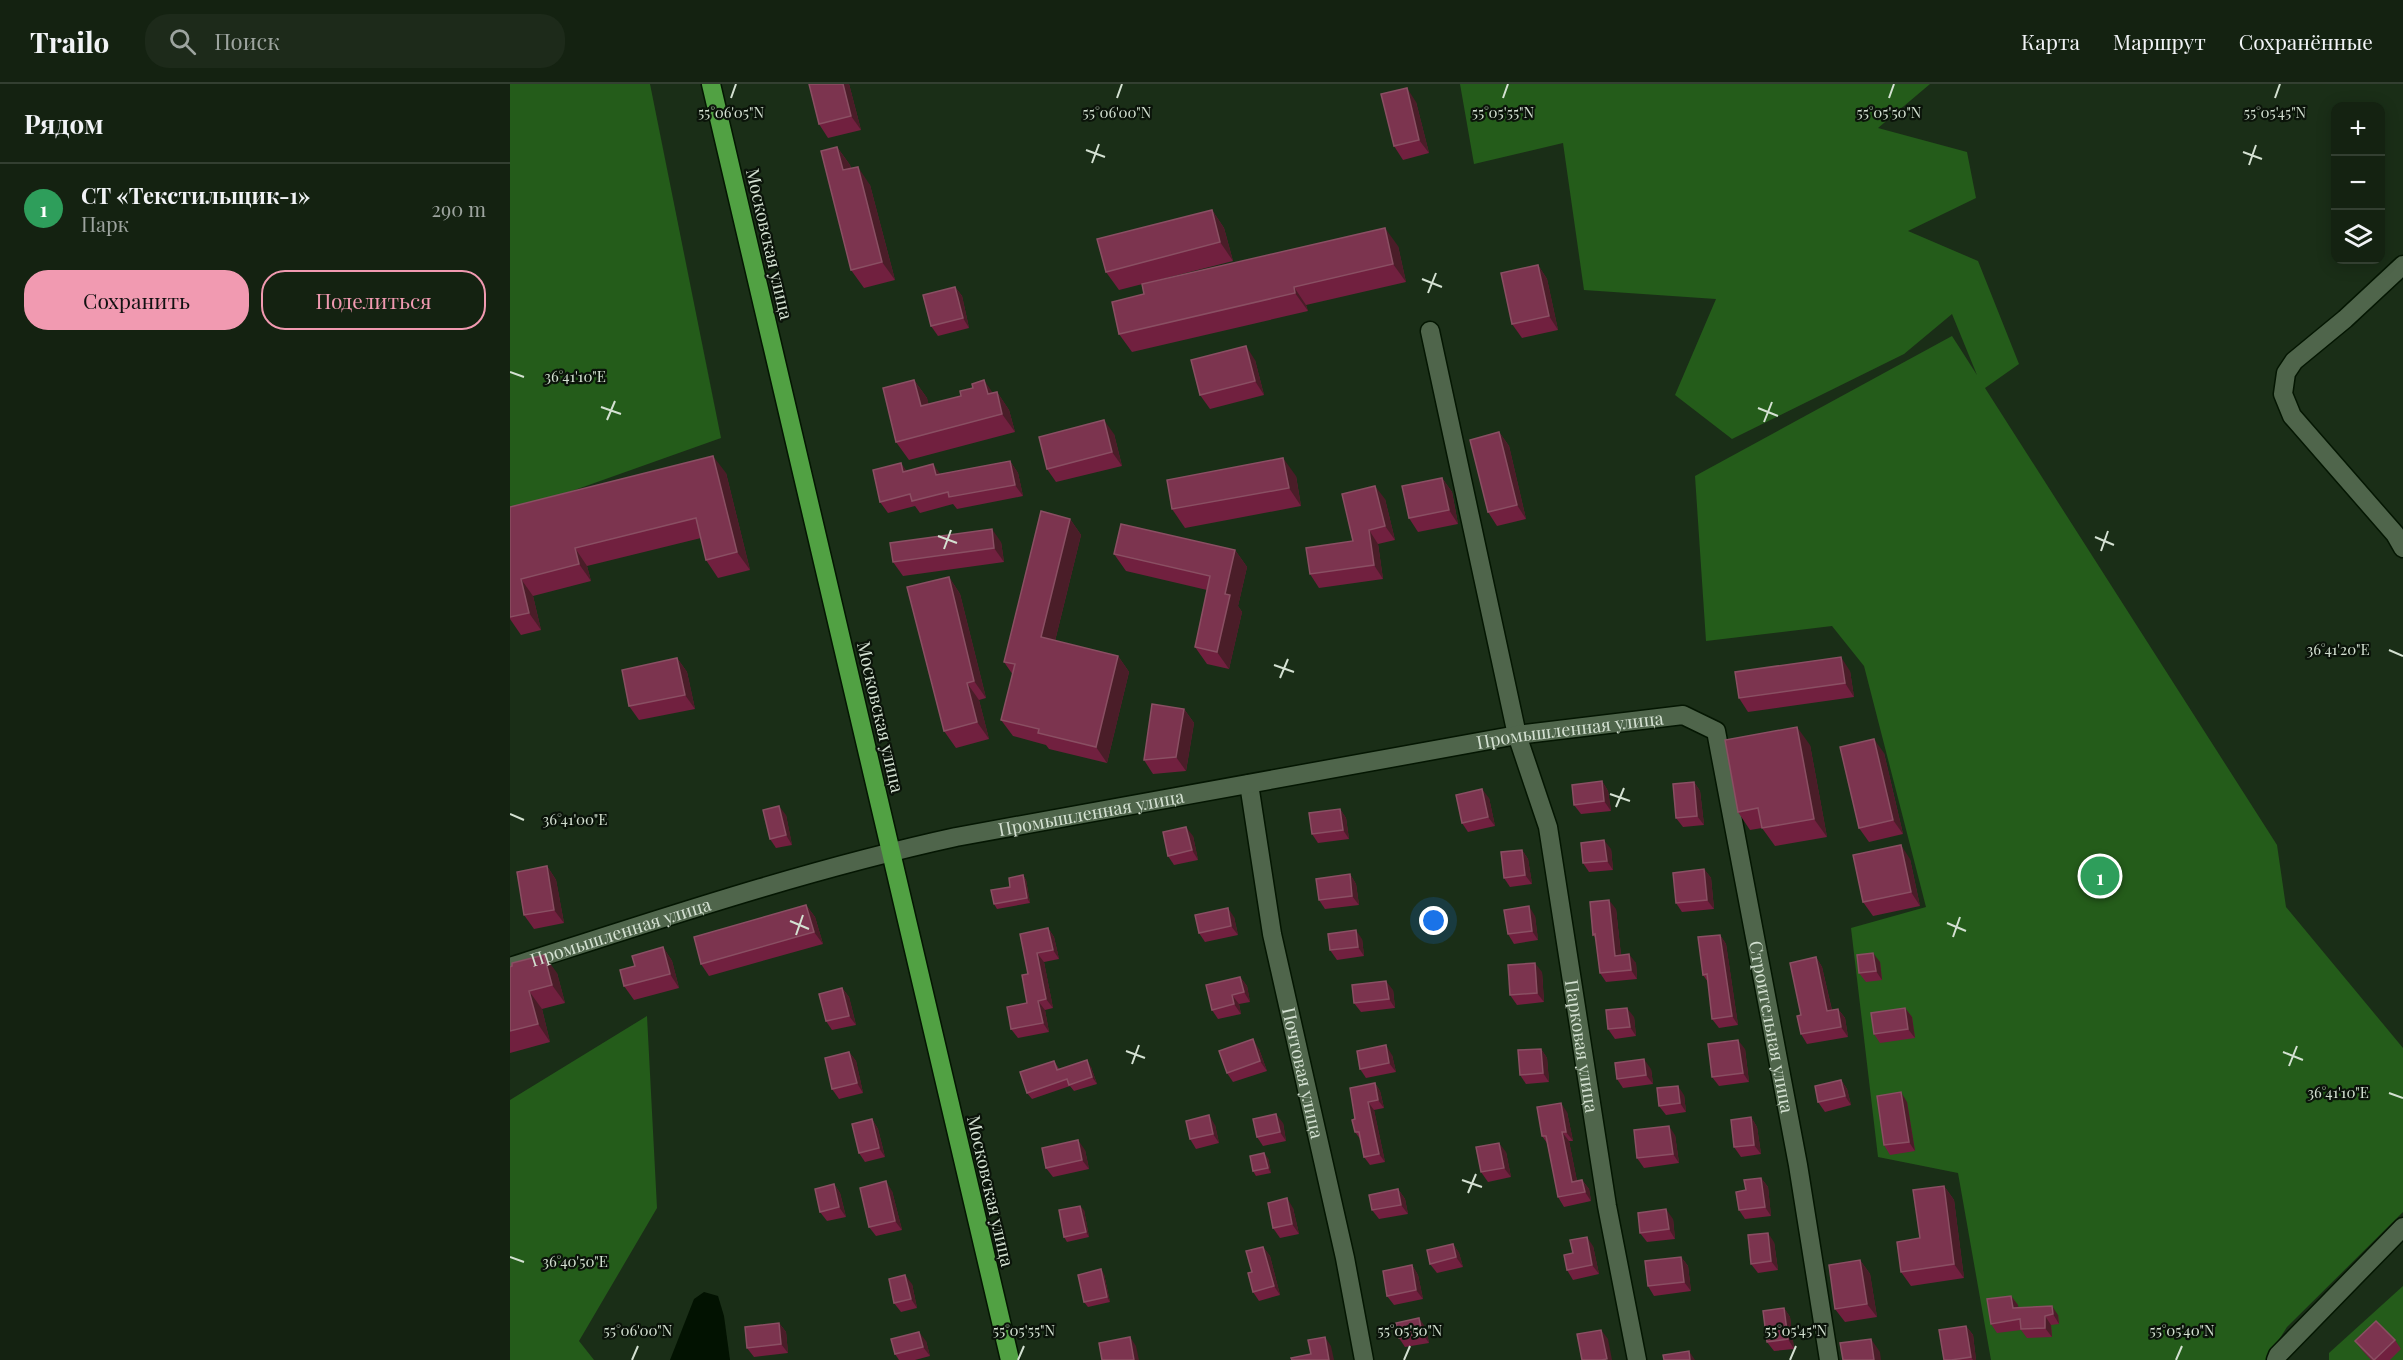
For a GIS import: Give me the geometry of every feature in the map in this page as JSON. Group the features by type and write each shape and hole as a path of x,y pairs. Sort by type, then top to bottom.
{"highway":[{"name":"Московская улица","path":"711,84 1010,1360"}],"street":[{"path":"2403,265 2345,319 2294,361 2286,373 2283,394 2292,416 2395,534 2403,548"},
{"name":"Парковая улица","path":"1430,332 1516,735 1548,827 1607,1206 1637,1360"},
{"name":"Промышленная улица","path":"510,967 694,909 892,851 956,837 1516,735 1683,715"},
{"name":"Строительная улица","path":"1683,715 1716,731 1798,1165 1829,1360"},
{"name":"Почтовая улица","path":"1249,784 1272,934 1345,1258 1365,1360"},
{"path":"2276,1360 2278,1355 2403,1227"}],"green space":[{"path":"510,84 650,84 721,438 510,513"},
{"path":"1460,84 1930,84 1878,128 1967,152 1976,198 1908,231 1978,261 2019,364 1985,388 2277,845 2286,907 2403,1048 2403,1212 2287,1327 2266,1360 1991,1360 1958,1173 1878,1157 1851,928 1926,907 1864,666 1832,626 1706,641 1695,476 1952,336 1977,375 1952,314 1904,354 1732,439 1675,395 1716,299 1584,290 1563,143 1474,164"},
{"path":"647,1016 657,1208 579,1341 594,1360 510,1360 510,1100"},
{"path":"2403,1286 2403,1360 2329,1360 2329,1353"}],"shaded area":[{"path":"704,1292 718,1296 724,1316 730,1360 670,1360 694,1299"}],"building":[{"path":"809,84 843,84 851,116 819,124"},
{"path":"1407,88 1419,140 1394,146 1381,94"},
{"path":"837,147 843,170 858,167 882,262 851,270 821,151"},
{"path":"1212,210 1220,242 1106,272 1097,239"},
{"path":"1385,228 1393,264 1294,287 1295,293 1119,334 1112,302 1144,294 1142,284"},
{"path":"1538,265 1549,316 1512,324 1501,273"},
{"path":"955,287 963,318 931,326 923,295"},
{"path":"1246,346 1255,381 1200,395 1191,360"},
{"path":"914,380 921,406 961,396 960,391 973,388 972,384 984,380 988,394 997,392 1002,414 896,442 883,388"},
{"path":"1104,420 1112,452 1047,469 1039,437"},
{"path":"1499,432 1517,505 1488,512 1470,440"},
{"path":"713,456 737,552 706,560 696,518 575,548 579,564 521,579 529,613 510,617 510,507"},
{"path":"1283,458 1289,488 1172,509 1167,480"},
{"path":"1010,461 1015,485 949,497 948,492 912,501 910,494 880,502 873,470 901,463 903,472 933,464 936,475"},
{"path":"1442,478 1449,510 1409,518 1402,486"},
{"path":"1375,486 1385,526 1369,530 1374,565 1310,574 1306,548 1353,541 1342,494"},
{"path":"1041,511 1070,519 1041,637 1118,656 1096,747 1038,733 1039,729 1001,720 1015,664 1004,662"},
{"path":"1121,524 1235,550 1225,594 1230,595 1217,652 1195,647 1210,576 1114,554"},
{"path":"992,529 994,548 893,562 890,543"},
{"path":"949,577 974,681 967,683 977,722 944,731 907,587"},
{"path":"1841,657 1845,683 1739,698 1735,672"},
{"path":"677,658 685,695 629,706 622,670"},
{"path":"1152,704 1184,709 1176,757 1144,760"},
{"path":"1797,727 1814,819 1762,828 1758,808 1738,812 1725,740"},
{"path":"1874,739 1893,820 1859,828 1840,747"},
{"path":"1602,781 1604,801 1574,805 1572,785"},
{"path":"1694,782 1697,816 1676,818 1673,784"},
{"path":"1482,789 1488,817 1462,823 1456,795"},
{"path":"779,806 786,835 770,839 763,810"},
{"path":"1340,809 1343,830 1312,834 1309,813"},
{"path":"1186,827 1192,850 1168,856 1163,832"},
{"path":"1604,840 1607,861 1583,863 1581,843"},
{"path":"1901,845 1911,892 1863,902 1853,855"},
{"path":"1522,850 1525,875 1504,878 1501,852"},
{"path":"547,866 554,910 524,915 517,872"},
{"path":"1704,869 1707,900 1676,903 1673,873"},
{"path":"1350,874 1352,896 1319,900 1316,879"},
{"path":"1023,875 1027,898 994,904 991,890 1010,887 1009,878"},
{"path":"1609,900 1615,956 1629,954 1631,970 1600,973 1590,902"},
{"path":"806,905 814,932 701,964 694,937"},
{"path":"1529,906 1532,931 1508,934 1504,910"},
{"path":"1228,908 1231,926 1199,933 1195,915"},
{"path":"1048,928 1053,950 1037,953 1046,999 1038,1001 1043,1023 1011,1029 1007,1007 1027,1003 1022,975 1028,974 1020,934"},
{"path":"1356,930 1358,947 1330,950 1328,934"},
{"path":"1720,935 1732,1016 1712,1019 1707,974 1703,975 1698,937"},
{"path":"663,947 670,974 624,986 620,970 635,966 632,956"},
{"path":"1873,953 1876,971 1859,973 1857,955"},
{"path":"544,955 552,985 529,991 538,1024 510,1031 510,967 512,963"},
{"path":"1816,957 1827,1011 1838,1009 1841,1027 1801,1034 1797,1016 1801,1015 1790,963"},
{"path":"1535,963 1537,993 1510,995 1508,965"},
{"path":"1240,977 1244,992 1232,995 1234,1004 1212,1010 1206,985"},
{"path":"1386,981 1389,999 1354,1003 1352,985"},
{"path":"842,988 849,1016 826,1021 819,994"},
{"path":"1627,1008 1630,1027 1608,1029 1606,1010"},
{"path":"1905,1008 1908,1029 1874,1034 1871,1013"},
{"path":"1253,1039 1260,1061 1227,1073 1219,1051"},
{"path":"1738,1040 1743,1073 1712,1077 1708,1044"},
{"path":"1386,1045 1389,1063 1360,1069 1357,1051"},
{"path":"1541,1049 1543,1073 1520,1075 1518,1050"},
{"path":"849,1052 857,1083 832,1089 825,1058"},
{"path":"1644,1059 1646,1075 1617,1079 1615,1063"},
{"path":"1087,1060 1092,1077 1069,1085 1067,1079 1027,1093 1020,1072 1054,1061 1057,1070"},
{"path":"1841,1080 1845,1096 1818,1102 1815,1086"},
{"path":"1375,1083 1378,1100 1368,1102 1379,1154 1364,1157 1359,1132 1355,1132 1352,1120 1355,1119 1350,1088"},
{"path":"1678,1086 1680,1103 1659,1106 1657,1088"},
{"path":"1901,1092 1909,1142 1884,1145 1877,1096"},
{"path":"1561,1103 1566,1132 1562,1132 1572,1182 1582,1180 1585,1192 1558,1197 1546,1136 1542,1136 1537,1107"},
{"path":"1276,1114 1280,1132 1257,1137 1253,1119"},
{"path":"1209,1115 1213,1134 1190,1139 1186,1121"},
{"path":"1751,1117 1754,1145 1734,1147 1731,1120"},
{"path":"872,1119 879,1148 859,1153 852,1124"},
{"path":"1669,1126 1673,1154 1637,1158 1634,1130"},
{"path":"1078,1140 1082,1160 1046,1168 1042,1148"},
{"path":"1499,1143 1504,1168 1481,1172 1476,1147"},
{"path":"1264,1153 1268,1168 1253,1171 1250,1156"},
{"path":"1761,1178 1765,1207 1739,1210 1736,1192 1746,1190 1744,1180"},
{"path":"886,1181 895,1221 869,1227 860,1188"},
{"path":"834,1184 839,1207 820,1212 815,1189"},
{"path":"1944,1186 1954,1264 1901,1272 1897,1242 1920,1238 1913,1190"},
{"path":"1398,1189 1401,1205 1372,1210 1369,1195"},
{"path":"1287,1198 1292,1224 1273,1228 1268,1203"},
{"path":"1080,1206 1086,1232 1064,1237 1059,1210"},
{"path":"1666,1209 1669,1229 1640,1233 1638,1213"},
{"path":"1768,1233 1771,1261 1751,1264 1748,1235"},
{"path":"1587,1237 1592,1265 1567,1270 1564,1255 1573,1253 1570,1240"},
{"path":"1453,1244 1456,1257 1430,1264 1427,1250"},
{"path":"1263,1247 1274,1286 1253,1292 1248,1273 1252,1272 1246,1251"},
{"path":"1681,1257 1684,1282 1648,1286 1645,1261"},
{"path":"1860,1260 1867,1304 1835,1309 1829,1265"},
{"path":"1412,1265 1416,1290 1387,1296 1383,1271"},
{"path":"1101,1269 1107,1297 1084,1302 1078,1275"},
{"path":"905,1275 911,1299 894,1303 889,1279"},
{"path":"2011,1296 2013,1308 2052,1306 2053,1314 2045,1316 2045,1328 2021,1329 2020,1319 1991,1324 1987,1299"},
{"path":"1784,1308 1788,1339 1767,1342 1763,1311"},
{"path":"1419,1318 1422,1333 1399,1338 1396,1323"},
{"path":"2376,1321 2395,1340 2374,1360 2355,1341"},
{"path":"779,1323 781,1344 747,1348 745,1327"},
{"path":"1966,1326 1971,1357 1944,1360 1939,1330"},
{"path":"1601,1330 1607,1359 1582,1360 1577,1334"},
{"path":"919,1332 923,1347 895,1354 891,1339"},
{"path":"1130,1337 1134,1360 1102,1360 1099,1343"},
{"path":"1325,1337 1329,1360 1292,1360 1291,1358 1311,1354 1308,1340"},
{"path":"1871,1339 1874,1360 1843,1360 1840,1343"},
{"path":"1689,1351 1690,1360 1664,1360 1663,1355"}],"place":[{"name":"СТ «Текстильщик-1»","path":"2100,876"}]}
